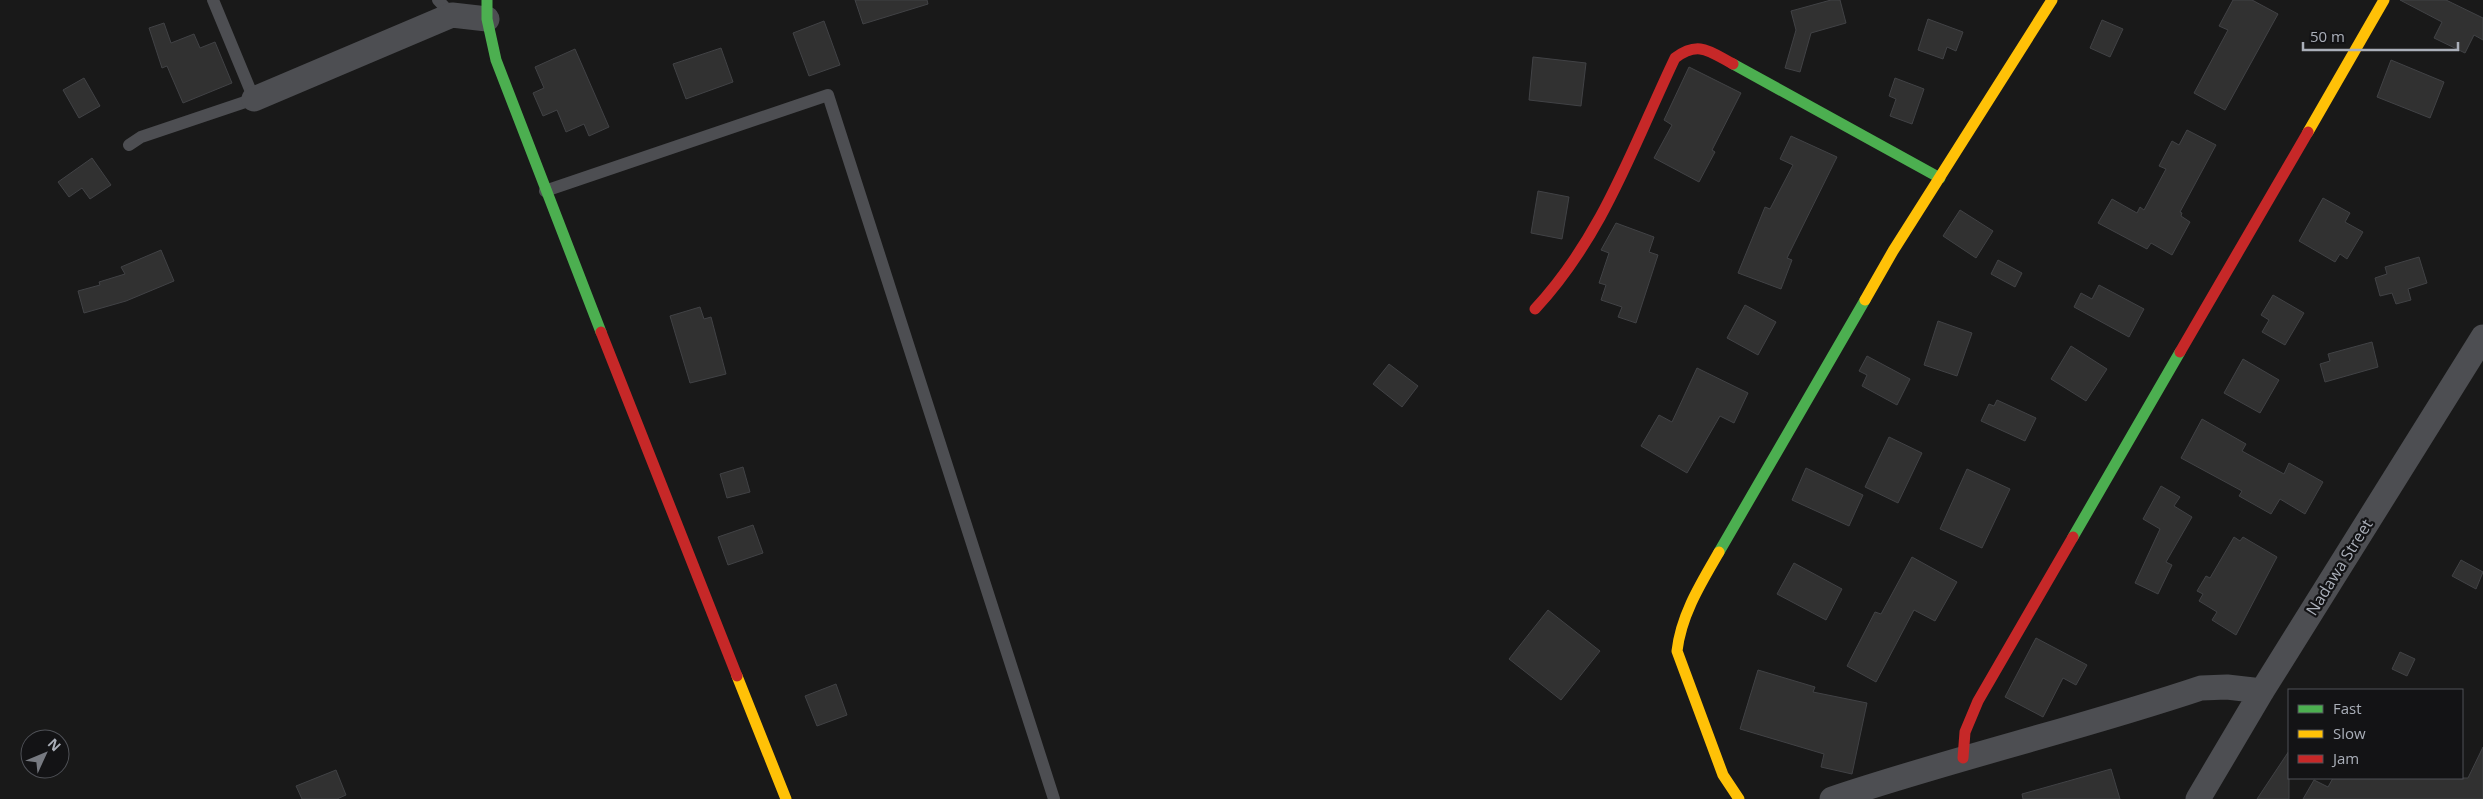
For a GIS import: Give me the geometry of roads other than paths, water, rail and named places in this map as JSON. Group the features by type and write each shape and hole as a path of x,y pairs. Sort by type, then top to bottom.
{"street":[{"path":"1739,799 1723,775 1677,651 1679,631 1698,587 1893,251 2052,0"},
{"path":"1963,758 1965,732 1978,701 2384,0"},
{"path":"254,98 445,7 487,10 496,60 545,192 786,799"},
{"path":"1535,309 1554,292 1585,247 1675,58 1687,49 1703,48 1834,118 1940,178"},
{"name":"Nadawa Street","path":"2198,799 2262,691 2483,337"},
{"path":"1832,799 1963,758 2047,736 2201,688 2262,691"}],"lane":[{"path":"129,145 141,137 254,98 213,0"},
{"path":"545,192 828,95 1054,799"}]}
